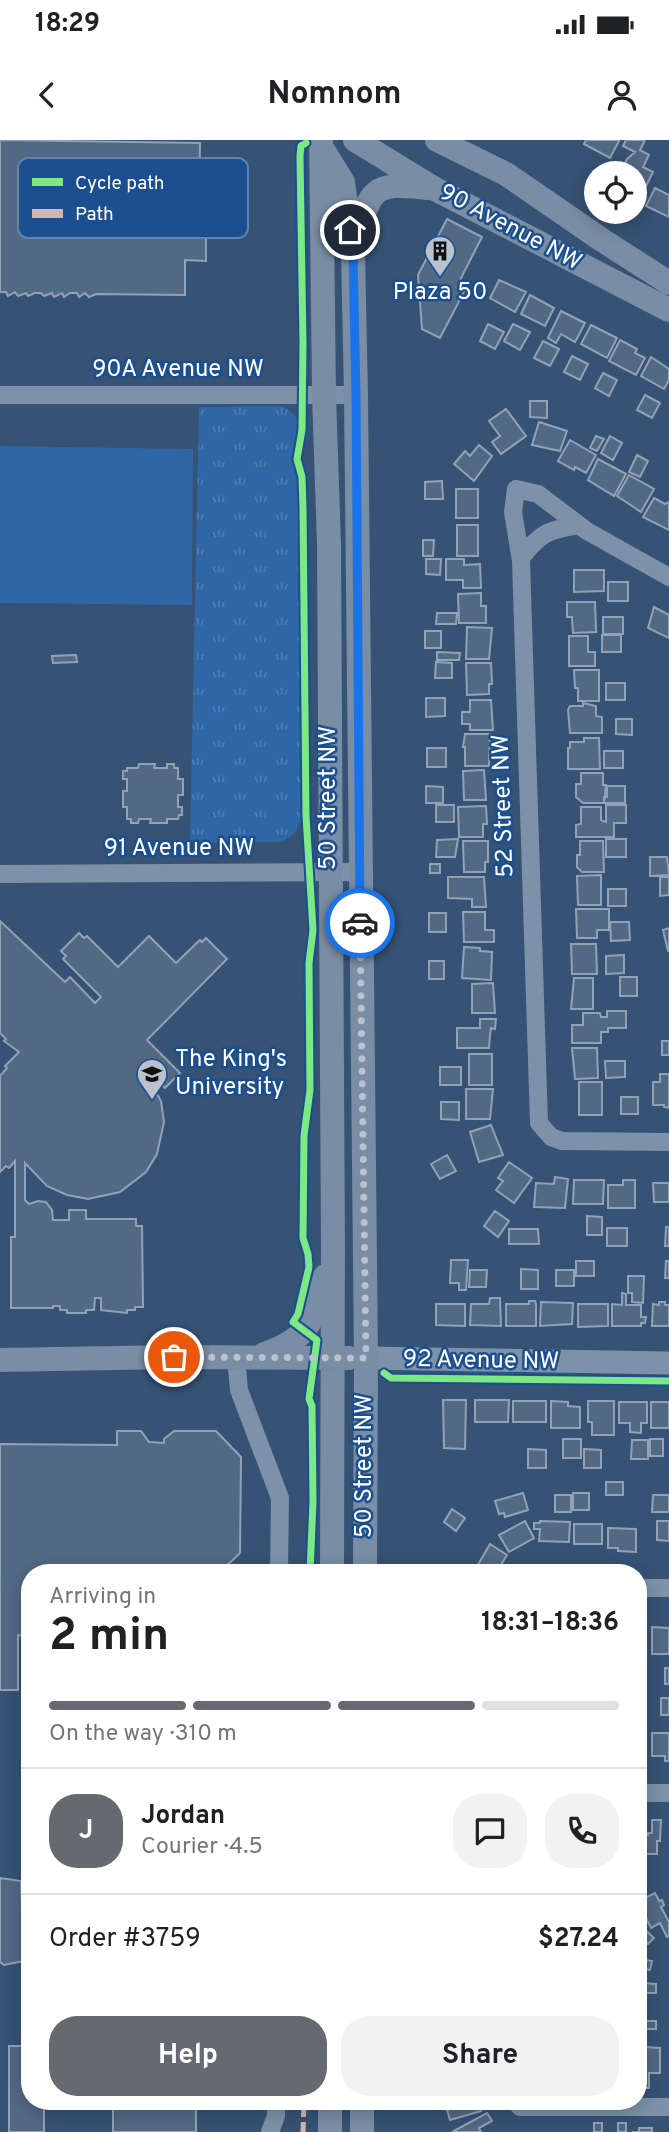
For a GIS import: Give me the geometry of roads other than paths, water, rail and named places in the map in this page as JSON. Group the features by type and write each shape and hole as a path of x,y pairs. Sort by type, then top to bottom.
{"main road":[{"name":"90 Avenue NW","path":"355,140 435,189 669,310"},
{"name":"90 Avenue NW","path":"437,140 496,169 669,283"},
{"path":"466,140 496,169"},
{"name":"50 Street NW","path":"321,144 343,182 353,254 366,1358 365,1564"},
{"name":"50 Street NW","path":"321,144 328,544 333,1248 332,1564"},
{"path":"353,254 365,211 380,189 395,184 435,189"},
{"path":"245,1357 283,1348 306,1331 317,1305 333,1248"},
{"name":"92 Avenue NW","path":"0,1360 366,1358"},
{"path":"330,2110 330,2132"},
{"path":"362,2110 362,2132"}],"street":[{"name":"90A Avenue NW","path":"0,395 356,395"},
{"name":"52 Street NW","path":"579,525 538,494 516,489 513,512 521,558 539,1123 551,1137 562,1141 669,1142"},
{"path":"521,558 535,539 556,529 579,525 669,577"},
{"name":"91 Avenue NW","path":"0,874 359,872"},
{"path":"245,1357 239,1390 280,1498 279,1564"},
{"name":"92 Avenue NW","path":"366,1358 669,1363"},
{"path":"647,1588 669,1588"},
{"path":"647,1793 669,1793"},
{"path":"647,2107 669,2107"},
{"path":"271,2132 276,2110"}],"place":[{"name":"Plaza 50","path":"440,278"},
{"name":"The King's University","path":"152,1101"}]}
